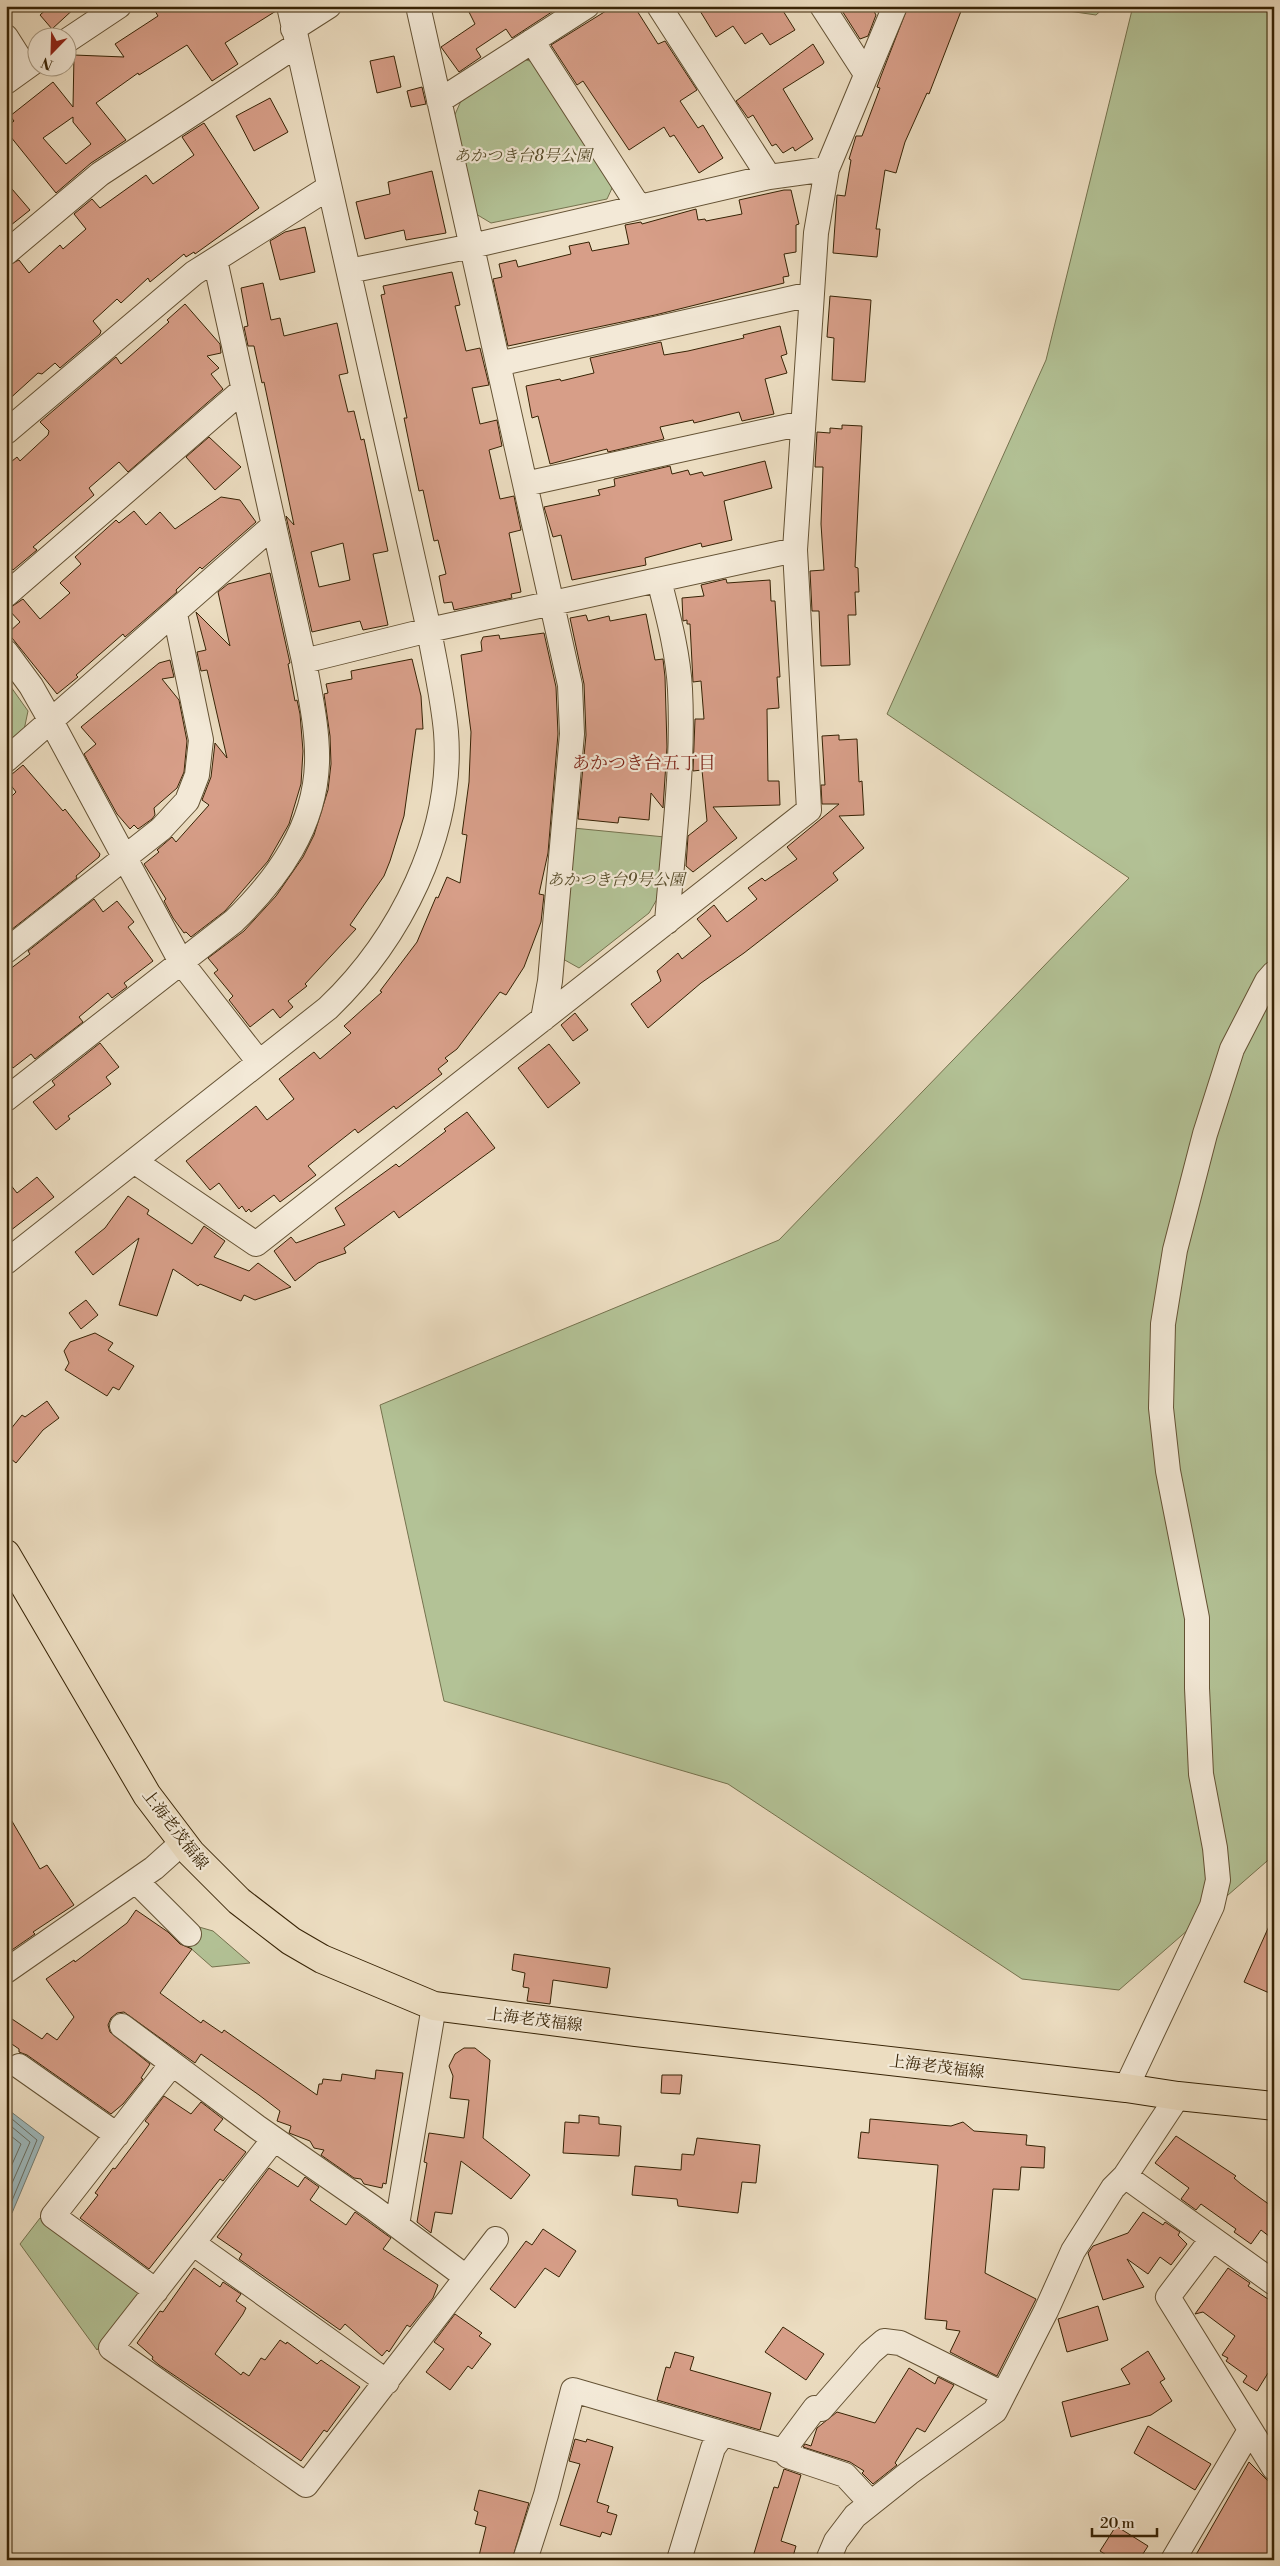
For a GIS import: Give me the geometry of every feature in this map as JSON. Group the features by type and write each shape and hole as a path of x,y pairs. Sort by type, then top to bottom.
{"main road":[{"name":"上海老茂福線","path":"6,1554 147,1795 183,1842 239,1901 291,1941 322,1959 434,2006 636,2032 1274,2106"}],"street":[{"path":"78,33 118,6"},
{"path":"6,253 100,174 293,27 329,6"},
{"path":"418,6 570,685 572,734 550,981 543,1019"},
{"path":"439,101 587,6"},
{"path":"659,6 770,178"},
{"path":"822,6 866,74"},
{"path":"134,1161 256,1244 809,810 796,550 816,233 827,169 895,6"},
{"path":"6,1262 328,1008 350,988 387,938 407,902 422,870 438,816 446,757 446,732 429,630 293,27"},
{"path":"6,37 28,60"},
{"path":"532,41 639,207"},
{"path":"6,82 28,65"},
{"path":"349,271 472,246 770,178 827,169"},
{"path":"6,432 194,273 328,188"},
{"path":"6,1099 234,921 267,888 285,863 310,808 317,763 315,731 304,661 215,260"},
{"path":"498,364 812,294"},
{"path":"6,595 243,390"},
{"path":"525,484 803,423"},
{"path":"6,760 175,614 274,525"},
{"path":"304,661 429,630 796,550"},
{"path":"659,580 672,633 680,687 681,752 667,922"},
{"path":"6,951 124,858 177,814 187,801 198,775 201,756 199,723 175,614"},
{"path":"6,652 32,686 181,962 259,1062"},
{"path":"1126,2088 1212,1906 1218,1880 1215,1848 1201,1774 1197,1688 1197,1618 1168,1471 1162,1417 1163,1324 1175,1250 1205,1134 1232,1049 1267,980 1274,973"},
{"path":"6,1971 136,1881 167,1858 183,1842"},
{"path":"136,1881 188,1934"},
{"path":"397,2225 434,2006"},
{"path":"122,2026 274,2139 397,2225 466,2277"},
{"path":"156,2291 53,2216 172,2064"},
{"path":"20,2066 117,2135"},
{"path":"828,2560 836,2541 855,2516 870,2502 991,2415 1046,2312 1073,2251 1113,2188 1125,2176 1178,2096"},
{"path":"274,2139 111,2348 306,2485 496,2239"},
{"path":"1125,2176 1274,2283"},
{"path":"1212,2239 1168,2297 1274,2468"},
{"path":"194,2244 387,2382"},
{"path":"783,2451 806,2417 815,2408 821,2409 870,2352 884,2341 900,2343 1003,2394"},
{"path":"525,2560 546,2495 574,2390 783,2451 788,2456 845,2475 870,2502"},
{"path":"1174,2560 1250,2430"},
{"path":"679,2560 713,2448 723,2434"}],"green space":[{"path":"1034,6 1106,6 1096,15"},
{"path":"1133,6 1274,6 1274,1855 1119,1990 1022,1979 728,1784 444,1701 380,1405 779,1240 1129,878 887,714 1046,360"},
{"name":"あかつき台8号公園","path":"519,58 537,63 613,186 607,199 491,223 476,214 453,119 464,94"},
{"path":"6,680 28,711 24,730 6,745"},
{"name":"あかつき台9号公園","path":"573,828 665,837 660,894 649,913 579,968 563,959"},
{"path":"199,1927 213,1931 250,1963 212,1967 187,1945"},
{"path":"40,2218 137,2286 140,2296 97,2350 20,2244"}],"water":[{"path":"6,2108 44,2137 12,2213 6,2208"}],"building":[{"path":"50,6 77,6 53,28 40,15"},
{"path":"152,6 276,6 276,11 225,43 238,64 212,81 187,45 139,75 138,73 96,103 126,140 91,163 56,193 6,131 6,127 14,121 10,116 53,82 73,107 74,78 78,78 78,55 124,57 115,44 158,16","holes":["73,117 73,122 91,144 66,164 43,138"]},
{"path":"466,6 561,6 512,38 506,29 476,49 481,57 459,72 441,47 475,24"},
{"path":"614,6 634,6 658,44 665,41 697,90 680,101 698,128 703,125 723,158 699,173 674,135 670,137 664,127 629,150 583,81 577,85 551,45"},
{"path":"697,6 780,6 795,30 770,45 762,33 745,44 733,26 716,37"},
{"path":"839,6 871,6 876,15 868,36 860,39"},
{"path":"908,6 963,6 929,94 927,93 905,142 896,173 885,170 876,229 880,229 877,257 833,253 837,195 845,196 851,160 849,159 856,136 862,136 880,88 877,87"},
{"path":"813,44 824,62 823,64 783,89 813,139 795,151 793,147 783,153 776,144 772,146 753,115 748,118 736,101"},
{"path":"394,56 401,87 377,93 370,61"},
{"path":"422,87 426,104 411,107 407,91"},
{"path":"270,98 288,132 254,151 236,116"},
{"path":"204,123 259,208 195,254 194,252 186,257 184,254 150,282 148,278 121,303 117,299 93,321 101,331 100,334 60,368 55,363 42,374 38,373 6,402 6,266 19,260 29,273 60,245 63,249 86,229 74,214 92,199 100,208 146,175 153,184 194,155 182,137"},
{"path":"432,171 446,233 406,240 404,230 365,239 356,202 390,194 388,182"},
{"path":"6,182 30,210 6,229"},
{"path":"791,190 799,224 796,225 796,252 784,254 789,276 783,277 784,283 655,315 508,346 493,279 502,277 499,264 516,260 518,267 571,254 569,246 589,242 592,251 629,244 625,225 641,222 642,224 696,209 698,220 705,219 706,221 742,214 739,200"},
{"path":"305,227 315,272 280,280 270,241 285,232"},
{"path":"452,272 460,305 455,306 466,351 480,348 489,385 472,388 480,424 497,420 502,446 489,450 500,499 514,496 521,530 509,533 521,592 511,594 512,598 454,610 452,602 444,603 439,576 446,574 438,540 434,541 423,490 419,491 404,418 407,418 381,295 385,294 383,286"},
{"path":"263,283 271,320 280,318 284,336 337,323 348,373 339,375 348,412 354,411 361,440 364,439 388,551 373,554 388,625 363,630 360,621 312,632 286,516 294,525 264,382 262,383 254,346 248,346 244,327 248,326 241,288","holes":["343,543 350,580 319,587 311,552"]},
{"path":"830,296 871,300 865,382 832,380 834,338 827,337"},
{"path":"185,304 220,344 221,353 207,356 219,368 211,374 223,389 128,472 119,462 89,488 94,495 33,547 37,550 13,570 6,562 6,466 17,457 20,461 48,435 49,431 40,422 116,357 121,364 169,322 167,320"},
{"path":"780,326 787,354 781,356 787,373 765,379 774,414 742,421 739,412 694,423 693,420 660,427 664,439 608,452 607,449 550,464 538,416 532,418 526,386 560,379 561,381 594,373 590,358 661,342 664,355 688,351 744,338 743,335"},
{"path":"842,425 862,426 855,567 858,568 859,592 855,592 856,615 848,615 850,665 821,666 819,611 812,611 810,571 824,570 821,524 823,467 815,467 817,432 830,433 830,428 842,429"},
{"path":"209,437 241,467 215,490 186,457"},
{"path":"765,461 772,488 724,501 732,540 702,547 701,543 645,558 646,565 572,580 561,535 553,537 544,507 600,495 598,490 615,486 614,479 670,466 672,474 688,470 690,475 702,472 704,476"},
{"path":"221,497 240,500 256,522 202,569 200,567 176,590 177,592 125,637 123,634 76,675 78,677 57,694 8,633 20,622 8,609 23,599 40,619 70,593 60,583 81,564 75,557 116,520 119,523 134,511 146,525 160,512 175,529"},
{"path":"270,573 290,663 288,664 295,701 297,700 300,714 303,751 301,784 289,824 268,861 225,911 191,937 186,932 184,933 173,918 164,901 166,899 144,864 159,852 157,850 172,837 176,842 209,805 202,800 211,777 215,743 227,758 207,670 201,671 197,652 206,650 196,612 230,646 218,592 228,584"},
{"path":"726,579 727,583 770,580 771,601 775,601 780,677 777,677 779,708 767,709 768,781 779,781 780,805 713,807 737,838 693,872 686,866 688,836 707,821 702,770 693,771 695,719 704,719 701,681 693,682 690,624 687,624 687,620 683,621 682,598 704,596 701,585"},
{"path":"646,614 655,660 663,659 665,677 667,747 663,808 651,793 649,820 619,817 618,823 578,819 586,735 584,684 570,618 586,615 588,621 609,616 610,621"},
{"path":"544,633 556,687 558,734 548,853 539,894 544,895 541,922 524,967 506,995 500,992 457,1049 445,1058 448,1061 438,1069 442,1074 396,1109 394,1106 358,1133 355,1129 308,1166 316,1175 280,1202 274,1195 251,1212 249,1209 246,1212 242,1206 239,1209 219,1183 210,1190 186,1161 256,1106 267,1120 294,1099 279,1079 314,1052 320,1059 351,1033 344,1026 382,992 380,991 417,942 436,897 438,898 447,877 460,883 467,835 462,834 469,782 471,732 461,655 482,651 481,642 483,637 499,635 500,639"},
{"path":"412,659 421,696 423,729 416,729 404,816 384,876 350,925 356,929 305,984 307,986 288,1001 293,1007 280,1018 273,1009 250,1027 229,1000 233,996 214,973 218,970 208,958 244,931 276,896 303,857 314,835 328,790 331,764 330,736 324,694 328,693 326,684 352,679 351,671"},
{"path":"170,660 174,677 162,679 179,700 187,741 184,772 177,788 154,808 155,815 152,819 138,829 134,825 130,829 117,814 84,754 96,744 81,727 159,663"},
{"path":"839,735 839,740 857,739 859,782 862,781 864,815 839,816 864,848 833,873 838,880 744,953 701,983 648,1028 631,1004 661,981 657,971 678,953 682,959 711,936 697,919 714,905 727,922 757,899 748,888 762,878 765,881 797,859 787,847 839,804 822,804 821,785 825,785 822,736"},
{"path":"23,765 63,811 65,809 100,854 99,857 76,876 77,878 11,930 6,924 6,802 16,792 6,779"},
{"path":"94,899 103,912 117,901 134,922 128,927 153,961 124,983 127,987 112,998 108,993 79,1017 83,1022 35,1059 31,1054 13,1068 6,1059 6,972 30,954 28,951"},
{"path":"575,1013 588,1030 573,1041 561,1025"},
{"path":"100,1043 119,1067 106,1077 111,1084 68,1116 70,1119 56,1130 33,1102 55,1085 52,1081"},
{"path":"549,1044 580,1083 548,1108 518,1068"},
{"path":"467,1112 495,1148 399,1218 394,1211 344,1248 346,1253 318,1263 295,1281 274,1251 291,1237 296,1243 345,1225 335,1208 396,1164 399,1167 446,1131 444,1129"},
{"path":"37,1177 54,1197 6,1234 6,1179 17,1193"},
{"path":"128,1196 149,1210 147,1214 192,1244 204,1226 225,1241 214,1257 249,1271 258,1263 291,1287 255,1300 244,1295 241,1301 200,1284 198,1286 173,1269 157,1316 119,1305 139,1238 93,1275 75,1252 105,1228"},
{"path":"86,1300 98,1315 81,1329 69,1313"},
{"path":"95,1333 113,1343 108,1350 134,1366 119,1390 113,1387 107,1396 65,1370 69,1363 64,1351 70,1342"},
{"path":"47,1401 59,1418 43,1430 16,1463 6,1455 6,1435 22,1415 25,1417"},
{"path":"6,1811 40,1869 47,1865 74,1905 33,1932 35,1934 6,1954"},
{"path":"136,1910 168,1932 180,1944 192,1949 160,1993 201,2023 203,2020 222,2033 224,2030 317,2095 319,2084 322,2084 323,2079 341,2081 342,2074 375,2079 376,2070 403,2073 386,2184 383,2183 382,2188 364,2184 361,2179 354,2178 321,2155 324,2150 314,2148 310,2141 289,2133 291,2126 277,2121 280,2111 201,2054 195,2063 124,2012 117,2013 111,2018 108,2025 110,2032 150,2064 141,2078 143,2079 123,2104 111,2114 27,2055 19,2052 19,2049 6,2040 6,2015 42,2039 47,2033 57,2040 74,2017 46,1979 74,1960 75,1962 127,1923"},
{"path":"1274,1915 1274,1995 1244,1982"},
{"path":"514,1954 610,1968 607,1988 553,1980 550,2004 527,2001 529,1988 523,1987 525,1973 512,1970"},
{"path":"464,2048 475,2048 490,2060 483,2138 530,2175 511,2199 461,2161 452,2214 435,2212 431,2233 417,2222 427,2163 424,2162 429,2133 464,2138 469,2100 450,2098 453,2076 449,2066 455,2054"},
{"path":"662,2075 682,2075 680,2094 661,2093"},
{"path":"164,2096 191,2114 201,2102 223,2119 214,2130 246,2152 223,2181 220,2179 149,2269 80,2218 98,2195 95,2193 113,2168 115,2169 149,2124 145,2121"},
{"path":"579,2115 599,2117 599,2124 621,2126 619,2156 563,2153 565,2122 579,2123"},
{"path":"870,2119 951,2126 963,2122 974,2131 1027,2135 1026,2145 1045,2147 1044,2168 1021,2167 1019,2190 993,2189 985,2273 1036,2299 997,2376 950,2352 960,2331 946,2329 947,2321 925,2319 938,2165 858,2158 861,2132 869,2133"},
{"path":"1176,2136 1236,2176 1234,2178 1241,2184 1274,2208 1274,2240 1261,2230 1251,2244 1234,2232 1236,2229 1201,2204 1196,2210 1181,2199 1189,2188 1155,2163"},
{"path":"697,2138 760,2145 756,2183 742,2182 738,2213 678,2206 677,2199 632,2195 635,2166 681,2170 682,2154 694,2155"},
{"path":"269,2168 298,2187 305,2177 319,2187 310,2200 346,2225 355,2212 391,2238 383,2249 438,2285 433,2298 410,2327 407,2325 389,2352 387,2350 382,2356 345,2324 340,2330 239,2259 242,2254 217,2237"},
{"path":"1143,2212 1163,2225 1165,2222 1180,2232 1178,2235 1187,2244 1171,2265 1160,2257 1148,2274 1127,2259 1144,2287 1103,2300 1088,2253 1093,2246 1128,2233"},
{"path":"543,2229 576,2251 559,2277 545,2268 515,2308 490,2289 526,2241 532,2245"},
{"path":"194,2268 220,2287 223,2282 241,2294 236,2301 246,2308 215,2354 241,2375 243,2372 249,2376 261,2358 265,2360 280,2340 286,2344 287,2342 317,2364 321,2360 360,2387 327,2432 324,2430 301,2461 159,2365 137,2343 160,2311 163,2312"},
{"path":"1228,2268 1250,2283 1248,2286 1274,2303 1274,2376 1268,2373 1257,2391 1243,2382 1247,2376 1226,2361 1228,2358 1222,2355 1235,2336 1203,2312 1195,2314"},
{"path":"1098,2306 1108,2340 1067,2352 1058,2319"},
{"path":"455,2314 482,2333 479,2336 491,2344 472,2369 468,2366 450,2390 426,2372 444,2349 434,2342"},
{"path":"783,2327 824,2354 806,2380 765,2352"},
{"path":"1148,2351 1165,2379 1160,2382 1172,2401 1151,2415 1071,2437 1062,2402 1130,2384 1121,2369"},
{"path":"675,2352 694,2357 690,2370 771,2393 760,2430 657,2400 666,2367 670,2368"},
{"path":"909,2368 935,2384 938,2377 954,2385 925,2432 917,2428 895,2463 897,2465 873,2484 862,2473 864,2471 850,2462 803,2447 805,2444 811,2446 817,2428 837,2412 875,2423"},
{"path":"1148,2426 1211,2464 1195,2490 1134,2453"},
{"path":"575,2439 586,2442 587,2439 613,2447 597,2502 609,2506 607,2512 617,2515 611,2535 602,2532 600,2537 560,2525 580,2464 569,2461"},
{"path":"1249,2462 1267,2480 1274,2482 1274,2560 1193,2560"},
{"path":"784,2469 801,2475 781,2541 796,2546 792,2560 752,2560 774,2487 778,2488"},
{"path":"479,2490 529,2503 512,2560 478,2560 486,2527 475,2524 478,2512 474,2510"},
{"path":"1116,2526 1148,2546 1139,2560 1114,2560 1100,2551"}],"district":[{"name":"あかつき台五丁目","path":"644,763"}]}
